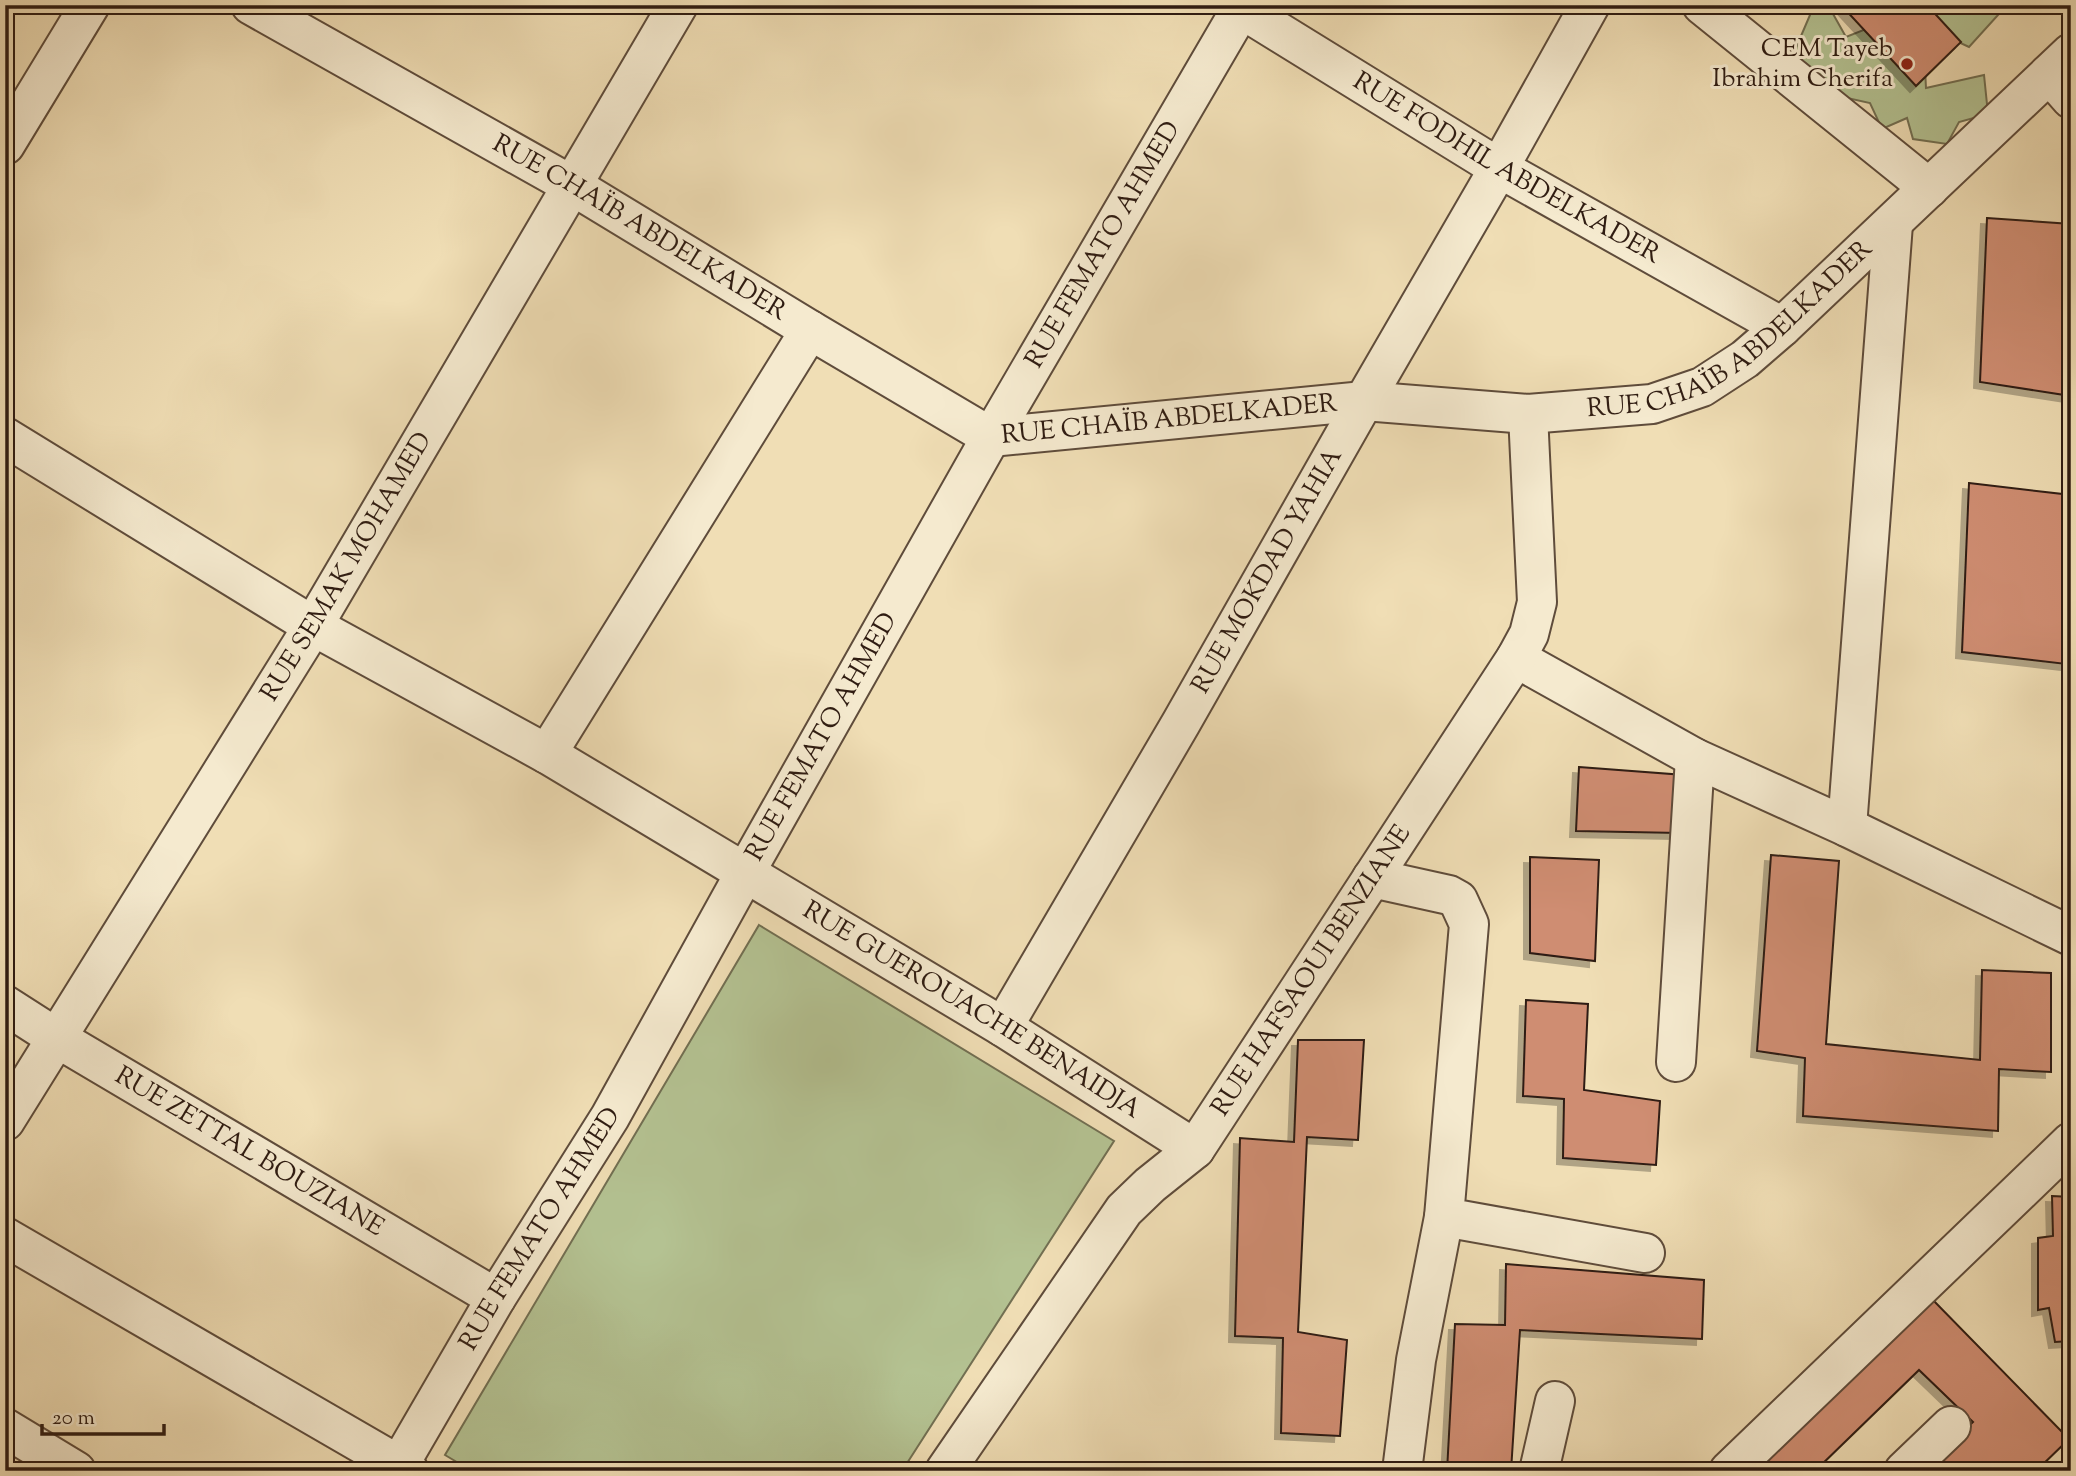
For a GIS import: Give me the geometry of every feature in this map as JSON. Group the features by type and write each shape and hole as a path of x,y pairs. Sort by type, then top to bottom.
{"street":[{"path":"5,145 90,5"},
{"name":"RUE CHAÏB ABDELKADER","path":"251,5 573,186 991,436 1364,401 1528,414 1652,404 1702,387 1745,359 1929,188 2064,75"},
{"name":"RUE SEMAK MOHAMED","path":"5,1121 313,626 678,5"},
{"name":"RUE MOKDAD YAHIA","path":"1003,1027 1181,723 1590,5"},
{"path":"1702,5 1929,188"},
{"name":"RUE FODHIL ABDELKADER","path":"1238,7 1499,168 1782,327"},
{"name":"RUE FEMATO AHMED","path":"404,1468 496,1298 610,1117 991,436 1238,7"},
{"path":"1847,828 1893,224"},
{"path":"547,754 810,330"},
{"name":"RUE HAFSAOUI BENZIANE","path":"945,1471 1124,1210 1166,1171 1195,1149 1516,658 1529,634 1537,602 1528,414"},
{"name":"RUE GUEROUACHE BENAIDJA","path":"5,437 313,626 547,754 1003,1027 1195,1149"},
{"path":"1516,658 1695,758 2071,936"},
{"path":"1676,1062 1695,758"},
{"path":"1372,878 1449,895 1458,900 1469,924 1444,1217 1416,1360 1402,1471"},
{"name":"RUE ZETTAL BOUZIANE","path":"5,1005 496,1298"},
{"path":"1729,1471 2071,1142"},
{"path":"1444,1217 1645,1253"},
{"path":"5,1237 404,1468"},
{"path":"1539,1471 1555,1401"},
{"path":"1904,1471 1951,1426"},
{"path":"5,1428 76,1471"}],"green space":[{"path":"1809,5 1828,5 1846,37 1876,25 1924,49 1926,88 1984,75 1988,114 1959,122 1947,144 1913,139 1907,118 1882,129 1870,103 1825,93 1789,64 1813,8"},
{"path":"1918,5 1989,5 1998,15 1969,47 1941,34"},
{"path":"759,925 1114,1141 902,1471 472,1471 445,1455"}],"building":[{"path":"1841,5 1927,5 1961,42 1916,86"},
{"path":"1987,218 2071,224 2071,396 1980,382"},
{"path":"1969,483 2071,495 2071,617 2066,664 1962,652"},
{"path":"1579,767 1684,775 1680,833 1576,831"},
{"path":"1771,855 1839,861 1826,1044 1980,1060 1982,970 2051,973 2051,1072 1999,1069 1998,1131 1803,1116 1805,1058 1757,1051"},
{"path":"1530,857 1599,860 1595,961 1530,953"},
{"path":"1526,1000 1588,1004 1584,1090 1660,1101 1656,1165 1563,1158 1564,1099 1523,1096"},
{"path":"1298,1040 1364,1040 1358,1140 1307,1137 1298,1332 1347,1340 1340,1436 1281,1433 1283,1338 1235,1336 1240,1138 1294,1142"},
{"path":"2052,1196 2071,1197 2071,1341 2055,1342 2049,1308 2038,1310 2038,1238 2053,1236"},
{"path":"1506,1264 1704,1280 1702,1339 1520,1330 1511,1471 1447,1471 1455,1324 1505,1325"},
{"path":"1931,1298 2069,1439 2036,1471 1921,1471 1973,1422 1919,1370 1815,1471 1750,1471"}],"place":[{"name":"CEM Tayeb Ibrahim Cherifa","path":"1907,64"}]}
